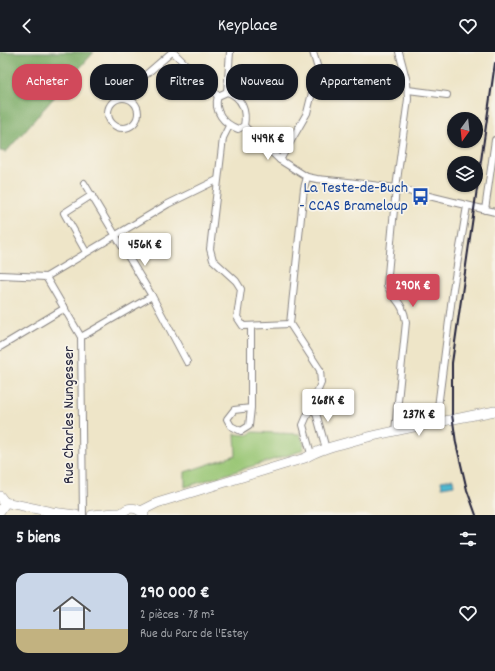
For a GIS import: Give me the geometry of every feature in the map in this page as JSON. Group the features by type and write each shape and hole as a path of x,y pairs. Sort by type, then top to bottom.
{"street":[{"path":"148,73 172,52 185,64"},
{"path":"229,64 230,52"},
{"path":"280,160 307,113 318,69 313,52"},
{"path":"395,431 406,322 404,311 387,285 396,188 408,99 408,90 399,52"},
{"path":"408,90 447,95"},
{"path":"218,96 226,92"},
{"path":"127,98 132,100 138,108 138,117 128,128 118,128 110,121 108,116 109,106 117,99 127,98"},
{"path":"217,100 217,108 221,118 229,126 238,129 244,126"},
{"path":"239,100 246,116 244,126"},
{"path":"229,126 223,138 210,249 214,260 236,281 241,289 237,316 244,326 290,324"},
{"path":"244,126 280,160 307,177 396,188 495,212"},
{"path":"485,210 495,140"},
{"path":"307,177 304,188 290,324 320,370 321,383 303,425 311,454"},
{"path":"0,274 46,277 168,204 217,180"},
{"path":"84,182 152,296 188,362"},
{"path":"86,252 64,213 92,195"},
{"path":"438,422 437,415 453,289 468,206"},
{"name":"Rue Charles Nungesser","path":"46,277 81,337 82,515"},
{"path":"81,337 152,296"},
{"path":"0,347 65,308"},
{"path":"251,326 251,408 249,426 241,431 231,426 227,419 234,410 251,408"},
{"path":"313,402 326,449"},
{"path":"92,515 115,513 121,514 133,508 143,513 157,503 305,458 311,454 350,442 395,431 495,411"},
{"path":"2,504 36,515"},
{"path":"2,504 76,515"}],"green space":[{"path":"0,52 94,52 82,66 82,64 12,64 12,100 52,100 6,152 0,151"},
{"path":"253,432 300,434 304,444 303,449 298,452 185,487 185,472 236,455 235,434 247,435"}],"water":[{"path":"453,479 454,485 442,487 441,481"}],"railway":[{"path":"476,515 467,490 456,443 452,414 452,363 495,63"}],"place":[{"name":"La Teste-de-Buch - CCAS Brameloup","path":"421,197"}]}
